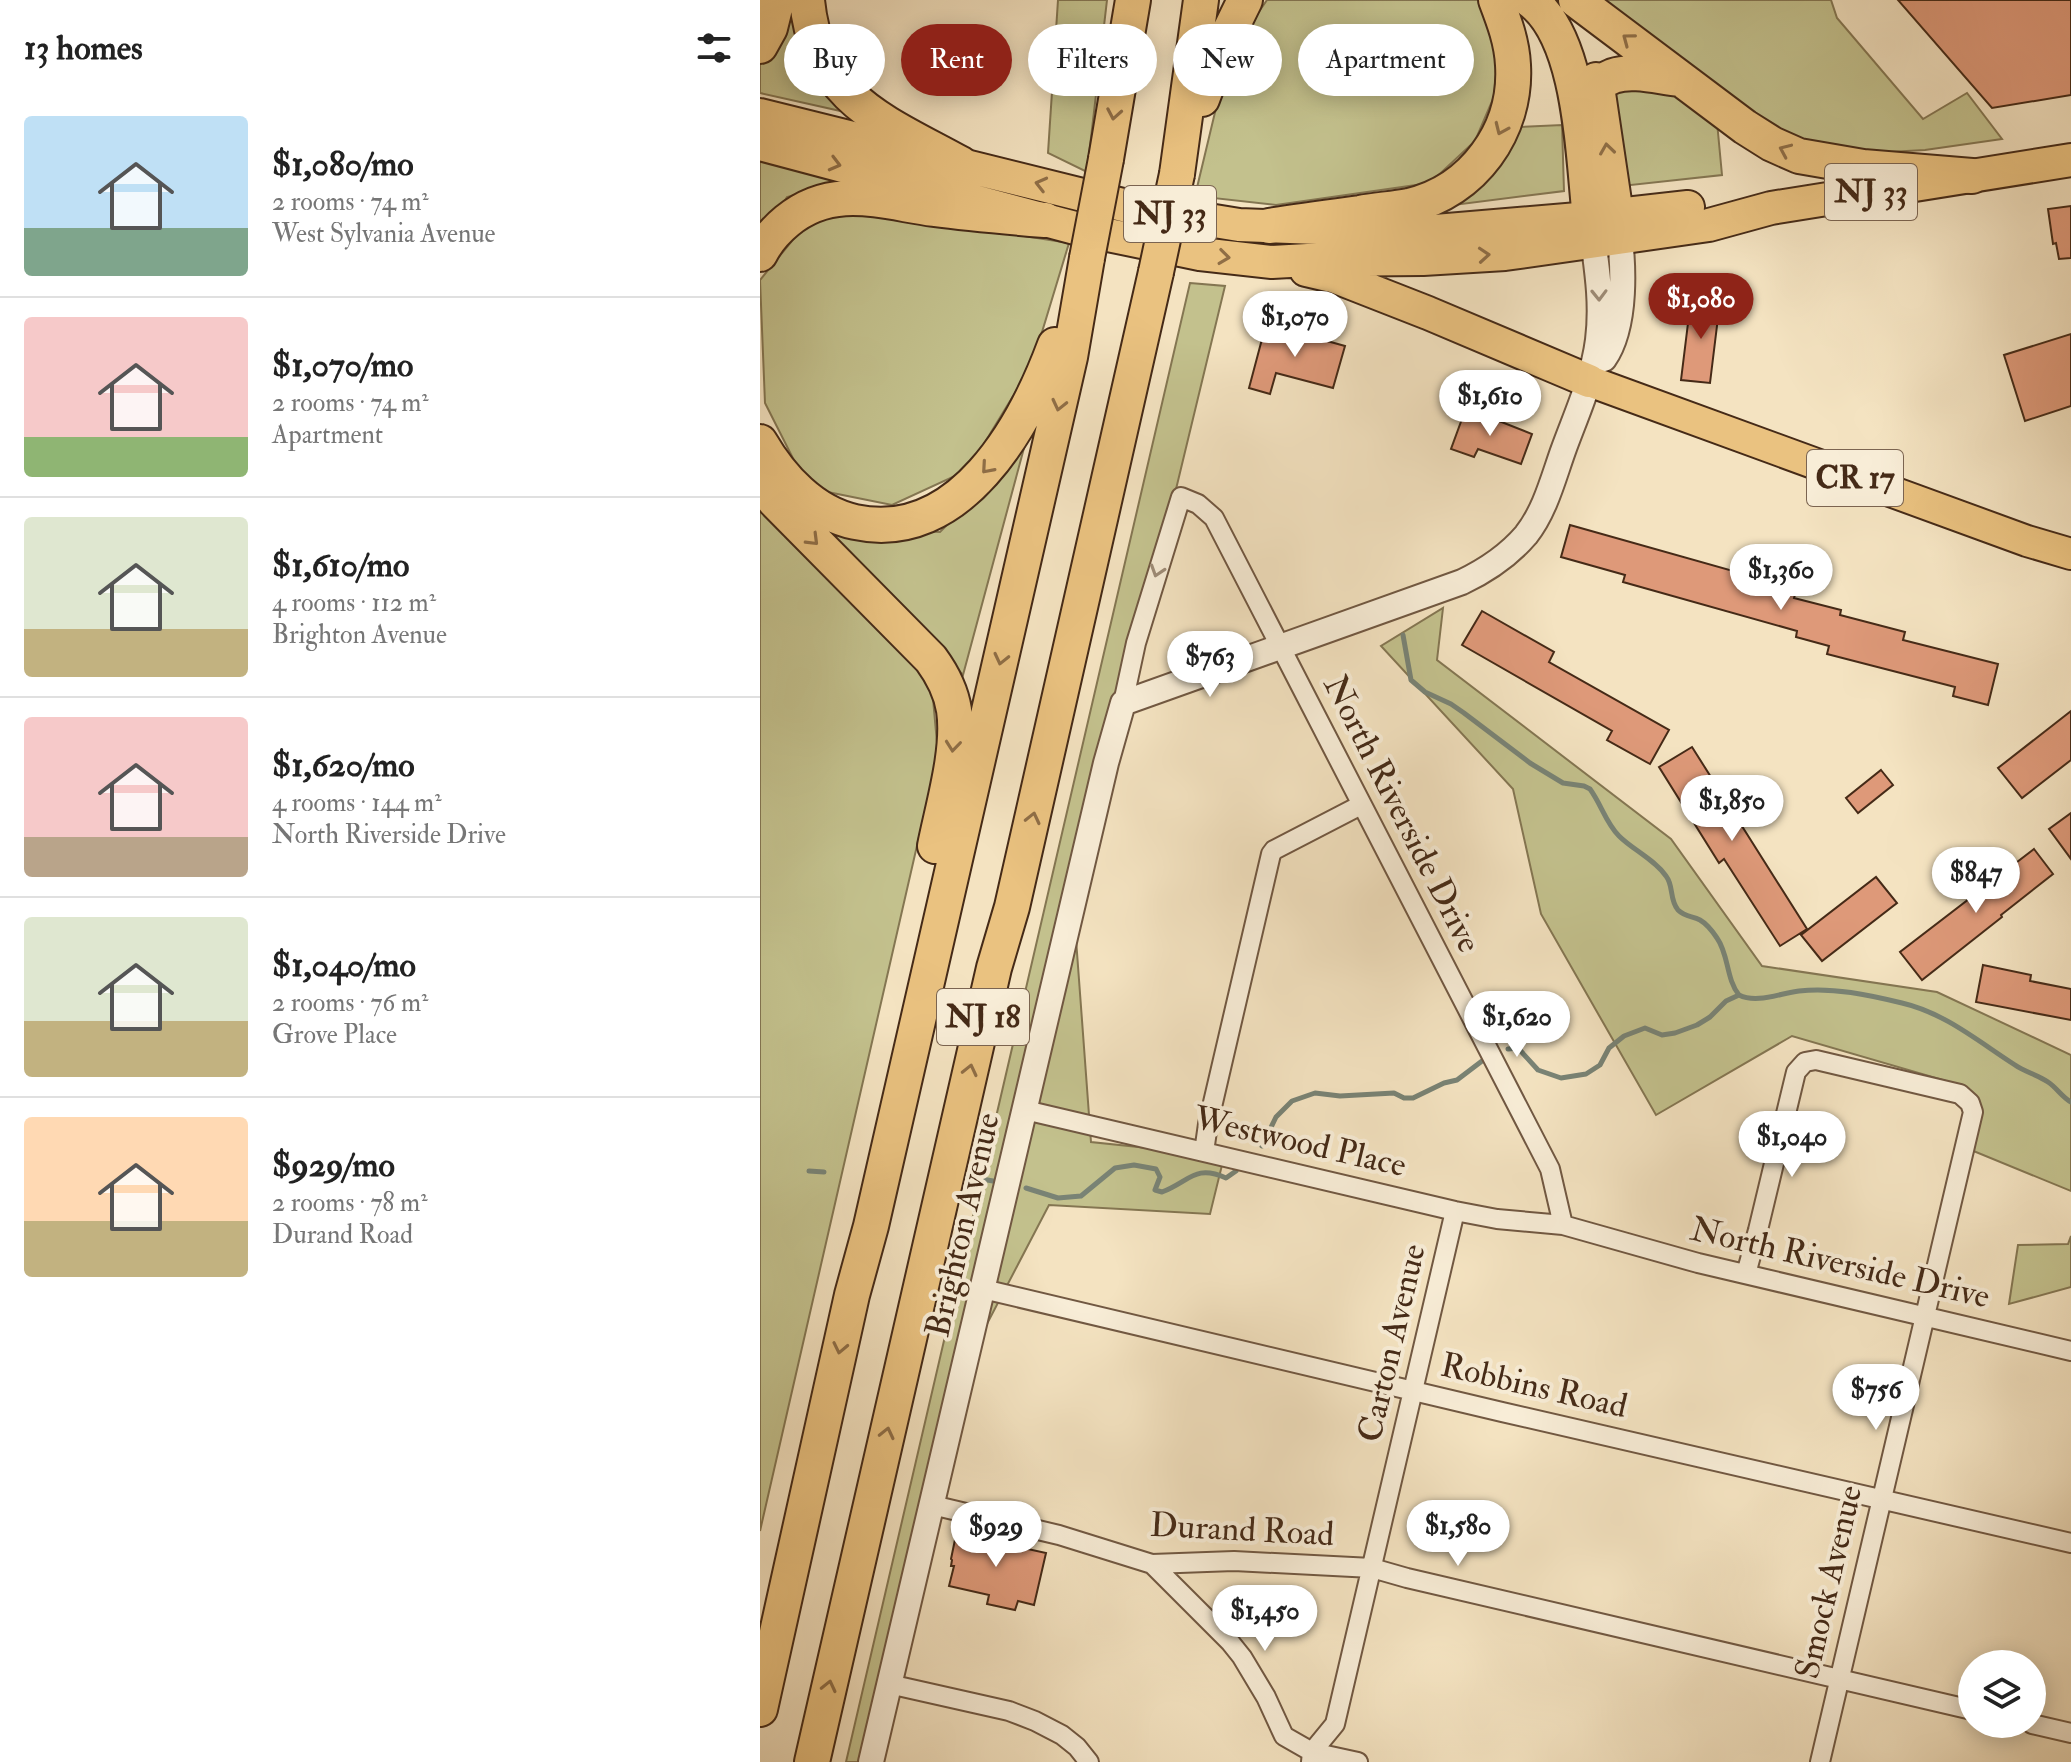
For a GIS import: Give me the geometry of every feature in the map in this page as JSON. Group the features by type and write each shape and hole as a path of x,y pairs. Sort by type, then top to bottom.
{"highway":[{"path":"760,46 770,28 777,0"},
{"path":"807,0 810,28 817,46 830,72 852,99 899,131 961,164"},
{"path":"1124,24 1126,0"},
{"name":"NJ 18","path":"1129,24 1133,0"},
{"name":"NJ 18","path":"812,1762 1156,272 1180,163 1201,0"},
{"path":"1180,163 1220,51 1245,0"},
{"path":"1269,226 1410,206 1447,191 1476,169 1501,132 1513,90 1510,38 1496,0"},
{"path":"1530,0 1544,13 1587,91"},
{"path":"1565,0 1579,22 1591,58 1587,91 1605,228"},
{"path":"1576,0 1772,144 1799,156 1863,167 1972,176"},
{"path":"1587,91 1617,75 1680,79"},
{"name":"NJ 18","path":"760,1709 852,1295 871,1226 1063,388 1116,96"},
{"name":"NJ 33","path":"760,115 1152,212 1239,225 1424,232 1605,228"},
{"name":"NJ 33","path":"760,144 1109,236 1200,254 1272,262 1505,254 1700,206 1771,208 2071,160"},
{"path":"760,254 773,235 795,215 810,206 835,199 863,198 934,209 1045,220"},
{"path":"1272,262 1336,277 1589,381"},
{"path":"760,442 788,480 806,498 835,516 868,525 891,525 916,520 937,510 976,480 1012,434 1044,374 1085,266"},
{"path":"760,483 931,659 947,686 954,710 952,760 859,1226 852,1295"}],"main road":[{"name":"CR 17","path":"1589,381 2027,541 2071,554"}],"street":[{"path":"1123,703 1462,582 1483,572 1508,553 1527,533 1545,502 1589,381 1613,347 1623,272 1605,228"},
{"name":"North Riverside Drive","path":"1181,497 1198,504 1214,518 1550,1169 1563,1225 1698,1263 2071,1351"},
{"name":"Brighton Avenue","path":"871,1762 1106,763 1136,643 1181,497"},
{"path":"1204,1152 1271,854 1361,805"},
{"name":"Smock Avenue","path":"1746,1274 1796,1072 1805,1062 1816,1060 1960,1094 1970,1103 1973,1112 1820,1762"},
{"name":"Westwood Place","path":"1025,1110 1455,1211 1497,1219 1563,1225"},
{"name":"Carton Avenue","path":"1311,1757 1335,1724 1455,1211"},
{"name":"Robbins Road","path":"983,1289 2071,1543"},
{"name":"Durand Road","path":"932,1505 1074,1538 1152,1564 1234,1561 1372,1568 1958,1707"},
{"path":"1152,1564 1242,1657 1266,1697 1284,1736 1311,1757 1358,1762"},
{"path":"889,1684 1009,1711 1035,1721 1062,1735 1089,1762"},
{"path":"2046,1727 2071,1733"}],"shaded area":[{"path":"1058,0 1107,0 1104,24 1056,24"},
{"path":"1267,0 1481,0 1505,71 1475,141 1430,183 1276,205 1195,196 1219,96 1282,96 1282,24 1252,24"},
{"path":"1599,0 1831,0 1837,18 1923,119 1967,93 2002,139 1925,150 1851,154 1792,141"},
{"path":"791,3 795,24 784,24 784,96 830,96 845,112 760,93 760,61"},
{"path":"1610,86 1668,87 1717,122 1722,175 1622,186"},
{"path":"1052,96 1096,96 1087,172 1048,153"},
{"path":"1562,125 1564,191 1446,206 1519,127"},
{"path":"760,161 840,182 787,197 760,239"},
{"path":"844,208 1069,243 1032,365 968,470 892,505 808,488 765,403 760,280 805,225"},
{"path":"1190,283 1225,286 1074,912 1091,1142 1196,1153 1223,1161 1210,1214 1049,1205 965,1366 869,1762 846,1762"},
{"path":"1024,448 963,675 827,528 940,532"},
{"path":"760,500 931,677 938,754 760,1531"},
{"path":"1443,608 1437,660 1671,839 1762,966 1937,992 2071,1055 2071,1191 1971,1150 1960,1085 1792,1036 1656,1115 1541,914 1513,789 1381,646"},
{"path":"2071,1236 2071,1287 2009,1304 2018,1245 2068,1244"}],"building":[{"path":"1898,0 2071,0 2071,95 1992,108"},
{"path":"2071,206 2071,258 2059,259 2056,243 2053,244 2048,209"},
{"path":"1696,298 1720,301 1710,383 1681,380 1690,307 1695,307"},
{"path":"1266,324 1345,346 1333,388 1276,373 1270,394 1249,388"},
{"path":"2071,334 2071,406 2025,421 2004,355"},
{"path":"1466,408 1532,434 1521,464 1478,449 1474,457 1451,449"},
{"path":"1570,525 1797,589 1794,598 1841,610 1840,615 1905,632 1903,640 1998,664 1988,705 1953,696 1955,687 1827,654 1829,646 1796,637 1797,631 1623,582 1625,575 1561,557"},
{"path":"1482,611 1554,652 1549,662 1669,730 1650,764 1607,740 1612,731 1462,645"},
{"path":"2071,711 2071,760 2022,798 1998,768"},
{"path":"1692,747 1807,929 1780,946 1724,859 1719,863 1659,767"},
{"path":"1881,770 1893,785 1858,813 1846,798"},
{"path":"2071,813 2071,859 2049,829"},
{"path":"2034,849 2053,874 1922,980 1900,952"},
{"path":"1876,877 1897,903 1822,961 1801,935"},
{"path":"1983,965 2031,975 2030,981 2071,989 2071,1020 1976,1002"},
{"path":"957,1530 1046,1553 1034,1605 1018,1601 1015,1610 987,1604 989,1595 949,1586"}],"waterway":[{"path":"1403,635 1411,680 1425,692 1451,704 1530,763 1563,783 1590,789 1614,831 1666,876 1678,910 1703,922 1714,933 1739,995"},
{"path":"1508,1049 1518,1048 1538,1070 1561,1078 1586,1074 1600,1065 1609,1048 1624,1036 1645,1028 1662,1035 1675,1033 1697,1025 1726,1001 1739,995 1761,998 1799,991 1838,991 1902,1003 1933,1014 2048,1082 2071,1102"},
{"path":"1262,1146 1276,1117 1292,1101 1315,1093 1340,1096 1394,1093 1413,1098 1457,1080 1482,1061"},
{"path":"1026,1188 1058,1198 1081,1196 1115,1168 1134,1165 1156,1169 1160,1177 1155,1190 1162,1192 1200,1173 1226,1178 1236,1171"},
{"path":"809,1171 824,1172"},
{"path":"965,1176 993,1181"}]}
